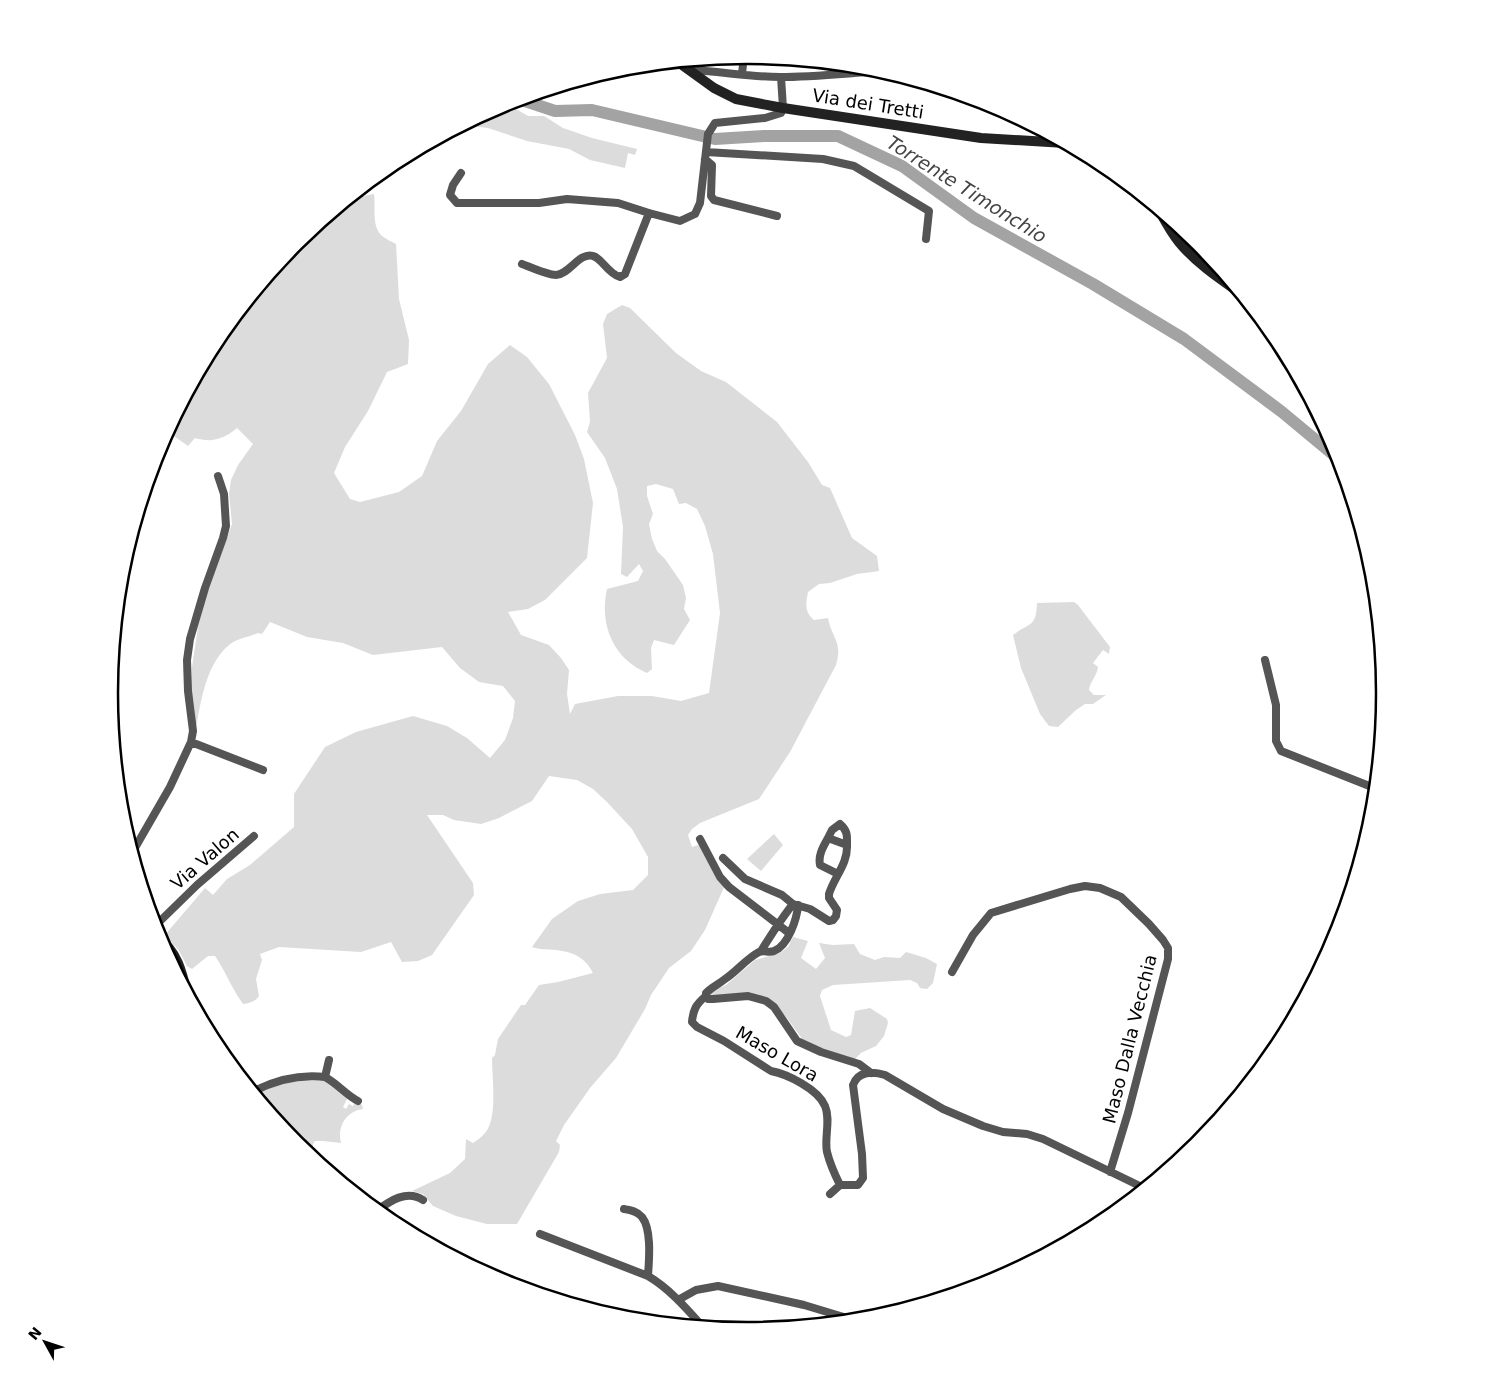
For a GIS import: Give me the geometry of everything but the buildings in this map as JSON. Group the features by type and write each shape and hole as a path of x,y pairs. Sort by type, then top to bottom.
{"street":[{"path":"742,74 743,64"},
{"name":"Via dei Tretti","path":"684,67 714,88 736,99 782,108 981,138 1051,142"},
{"path":"688,70 781,77 840,71"},
{"path":"461,174 450,190 450,194 457,203 539,203 567,199 618,203 680,221 695,214 700,202 708,134 715,123 765,118 781,113 781,77"},
{"path":"706,152 712,165 711,196 714,200 776,216"},
{"path":"706,152 823,159 854,166 929,210 926,239"},
{"path":"522,264 555,275 586,256 593,256 598,258 608,271 620,277 625,274 649,213"},
{"path":"1167,223 1172,233 1189,253 1224,281"},
{"path":"137,845 170,787 191,742 193,731 188,691 187,660 190,639 205,588 224,538 226,526 223,490 214,476"},
{"path":"1264,660 1276,705 1276,741 1281,751 1370,787"},
{"path":"191,742 263,770"},
{"path":"723,858 745,879 782,894 796,904 810,909 829,921 833,920 837,910 829,898 829,894 847,858 848,851 848,836 845,828 840,824 832,830 822,847 819,864 838,874"},
{"name":"Via Valon","path":"161,920 197,885 254,836"},
{"path":"828,838 847,845"},
{"path":"700,839 723,882 738,896 790,933"},
{"name":"Maso Dalla Vecchia","path":"952,972 973,935 991,913 1070,888 1085,886 1100,888 1120,897 1163,940 1168,948 1168,959 1128,1112 1110,1172"},
{"path":"796,904 778,924 773,935 761,951 744,962 726,979 709,989 706,996 708,999 748,996 766,1001 774,1007 797,1041 821,1052 858,1064 870,1073"},
{"path":"761,951 773,951 787,941 798,911 796,904"},
{"name":"Maso Lora","path":"706,996 696,1004 692,1022 697,1027 758,1061 771,1071 780,1072 802,1083 818,1096 825,1106 828,1137 827,1151 840,1185"},
{"path":"325,1077 329,1060"},
{"path":"830,1194 840,1185 858,1184 863,1178 860,1126 853,1085 855,1079 861,1075 875,1072 885,1075 942,1109 1003,1132 1027,1134 1043,1139 1140,1186"},
{"path":"258,1089 274,1081 316,1076 325,1077 358,1101"},
{"path":"383,1206 393,1199 411,1195 416,1195 423,1200"},
{"path":"624,1209 633,1211 641,1216 644,1222 648,1238 648,1276"},
{"path":"540,1234 648,1276 678,1300 698,1321"},
{"path":"678,1300 696,1290 718,1286 804,1305 841,1316"}],"shaded area":[{"path":"516,109 528,116 544,116 563,128 592,138 637,149 635,155 628,153 625,168 590,160 569,149 527,141 488,128 475,126"},
{"path":"374,194 376,227 382,236 396,244 399,299 409,340 408,364 387,372 368,411 345,447 334,473 350,499 360,502 399,492 422,476 437,441 461,411 488,364 510,345 527,357 549,384 575,435 584,459 593,503 587,558 545,600 528,609 508,612 521,635 549,645 569,670 567,694 570,714 575,704 618,696 652,696 681,701 709,693 720,613 713,554 705,526 697,509 686,503 679,504 673,489 656,484 647,486 647,496 653,514 649,524 652,539 657,551 683,585 686,598 684,609 690,620 674,645 654,640 651,648 652,669 647,673 625,659 611,639 607,627 605,602 607,589 638,581 643,571 639,564 627,577 621,574 623,527 617,489 605,458 587,432 590,422 588,393 607,358 603,324 607,314 622,305 630,308 676,353 701,371 726,382 777,422 808,462 822,485 830,488 852,538 877,556 879,571 857,574 830,583 819,584 808,592 806,607 811,617 814,620 828,618 838,645 836,665 790,752 759,799 700,823 688,835 692,847 698,845 703,847 725,885 705,930 691,951 669,968 651,995 645,1009 616,1058 590,1088 564,1125 556,1141 560,1145 559,1152 517,1224 487,1224 456,1216 433,1206 423,1194 412,1191 450,1173 465,1159 466,1139 473,1143 484,1134 489,1126 493,1108 492,1058 495,1055 498,1039 521,1005 525,1005 539,985 593,973 578,956 562,951 532,947 552,919 578,901 600,894 633,890 648,875 648,857 632,829 593,789 577,780 549,776 532,801 499,818 481,824 454,820 443,815 427,815 473,883 474,895 432,955 418,961 402,962 391,942 361,952 279,947 260,954 262,960 256,979 259,996 252,1002 243,1004 215,956 208,956 192,969 187,966 178,949 169,941 166,934 205,888 213,895 227,879 250,865 294,827 294,794 325,747 356,732 413,716 447,726 467,738 490,758 505,740 513,718 515,701 503,686 479,682 460,668 442,647 373,655 343,643 307,637 270,622 262,634 258,633 235,641 221,653 210,672 206,684 196,728 191,705 191,693 192,667 198,627 206,595 232,524 229,494 231,480 238,465 253,444 237,428 218,439 195,438 188,446 174,436 202,379 248,310 302,248 332,220 363,195"},
{"path":"1074,602 1110,647 1109,654 1103,650 1093,663 1098,667 1089,690 1094,695 1106,695 1093,704 1085,704 1076,710 1058,727 1049,726 1040,714 1021,668 1013,635 1031,624 1035,617 1037,603"},
{"path":"774,834 783,845 761,871 747,859"},
{"path":"793,937 808,941 801,958 816,969 825,958 819,943 833,945 854,944 860,954 875,960 884,957 900,958 906,952 926,958 937,964 933,983 927,989 920,988 917,983 910,980 833,985 822,990 820,996 831,1030 846,1037 851,1035 855,1011 870,1008 887,1019 888,1023 884,1036 876,1046 861,1053 853,1061 819,1050 803,1040 772,1001 709,997 710,992 726,985 755,960 780,953 788,947"},
{"path":"298,1080 324,1081 336,1084 349,1099 347,1099 343,1107 346,1109 349,1104 353,1106 356,1101 362,1105 363,1109 352,1113 344,1121 340,1131 341,1143 315,1141 313,1149 274,1109 258,1090 266,1086"}],"waterway":[{"name":"Torrente Timonchio","path":"530,103 555,111 592,110 715,139 764,136 838,136 902,166 974,218 1093,284 1184,339 1282,412 1328,450"}]}
